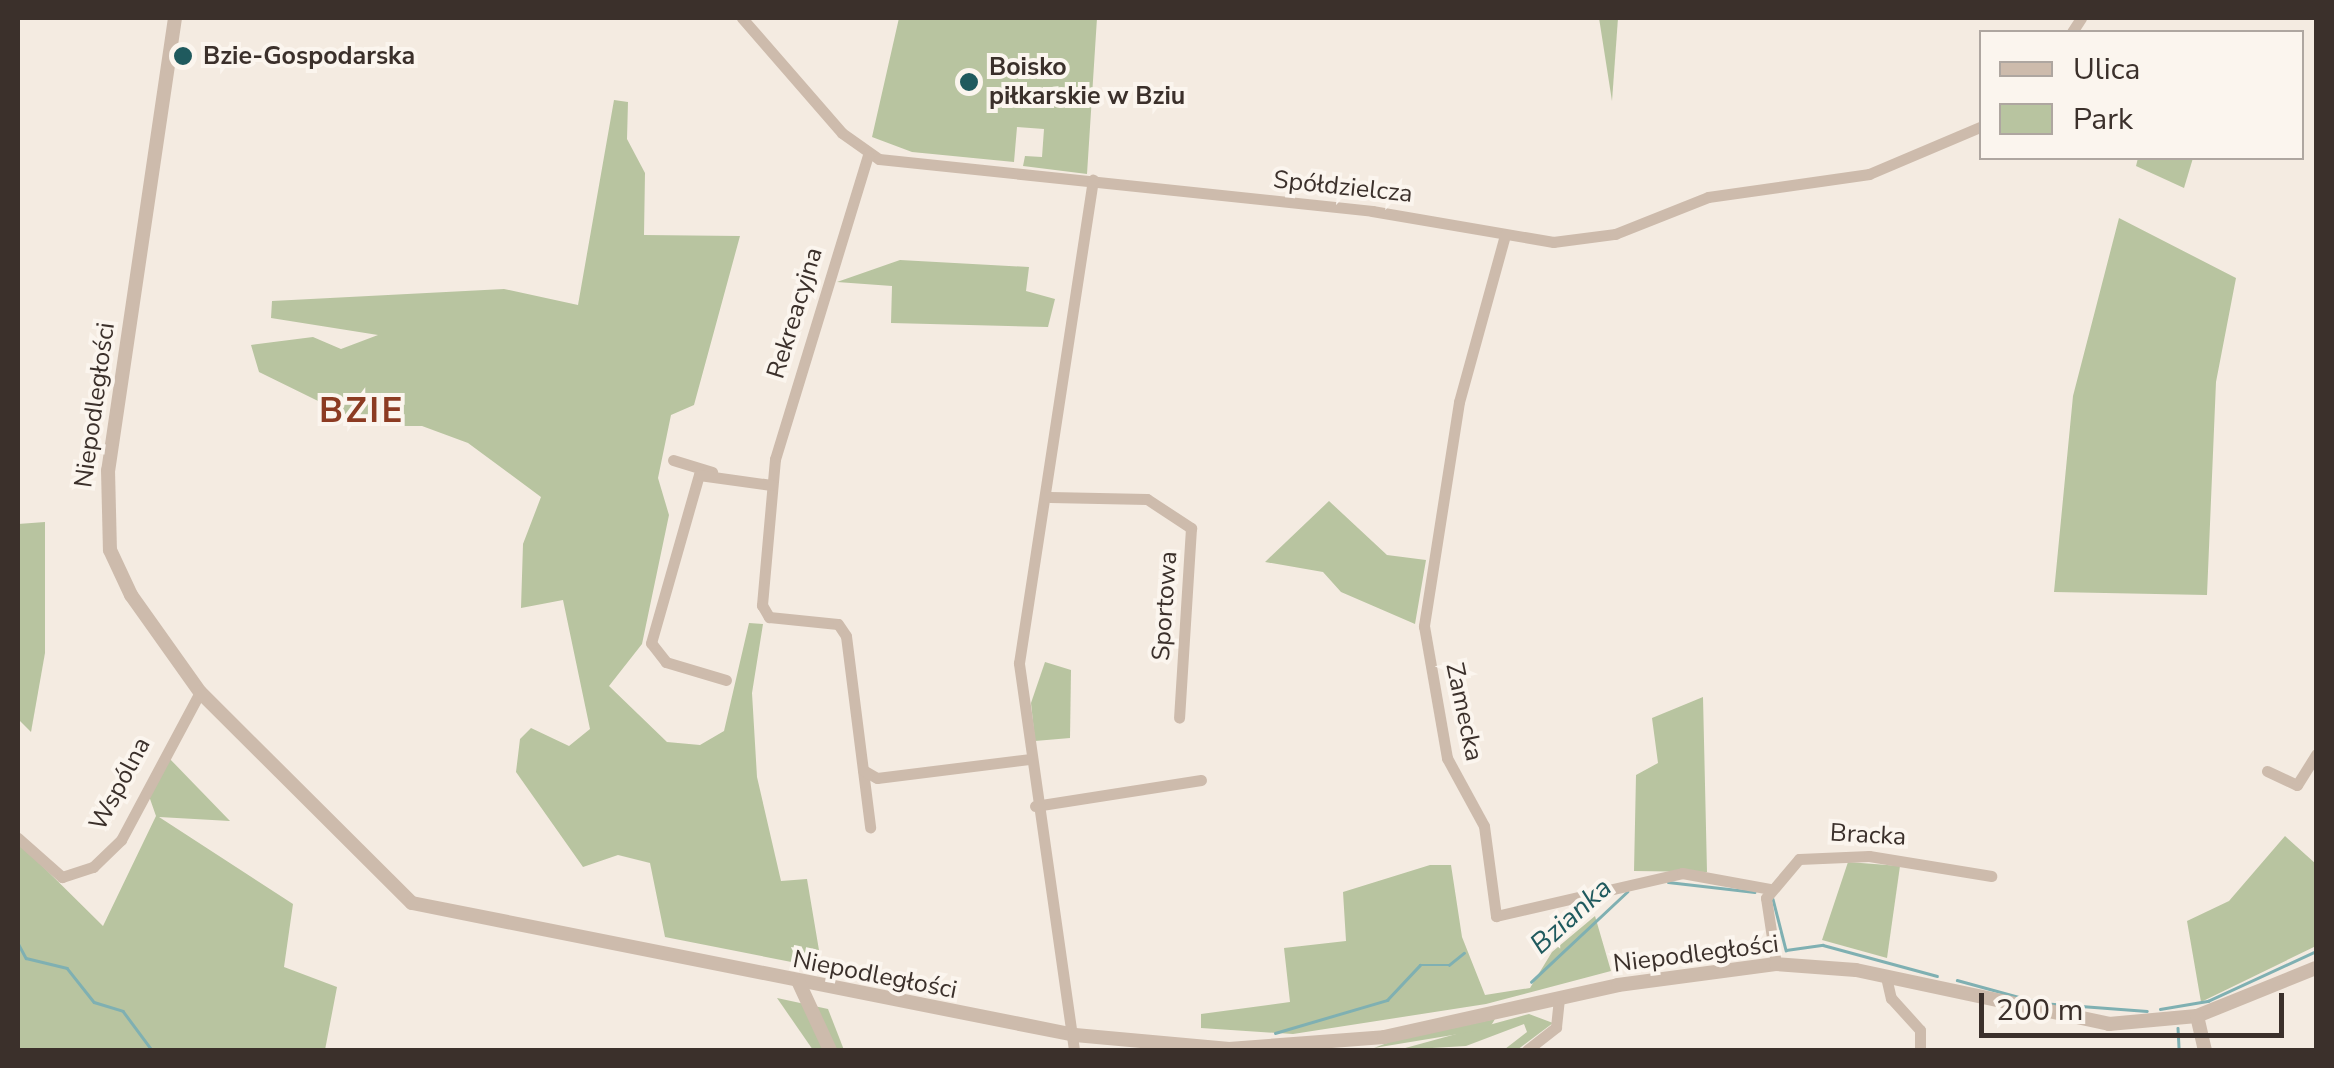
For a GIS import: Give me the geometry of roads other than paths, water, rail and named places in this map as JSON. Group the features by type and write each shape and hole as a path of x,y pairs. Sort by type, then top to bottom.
{"street":[{"name":"Niepodległości","path":"175,18 104,505 118,572 200,692 412,903 1074,1043 1229,1050 1384,1037 1559,999 1776,964 1886,977 2061,1020 2197,1016 2316,968"},
{"path":"742,18 868,155"},
{"name":"Spółdzielcza","path":"868,155 1094,180 1505,236 1615,234 1708,197 1898,166 1979,127"},
{"name":"Rekreacyjna","path":"868,155 771,485 763,614 838,624 846,636 870,827"},
{"path":"1074,1043 1035,806 1020,631 1050,496 1094,180"},
{"name":"Zamecka","path":"1505,236 1452,435 1424,626 1447,758 1484,826 1496,916 1682,874 1770,889"},
{"path":"672,460 771,485"},
{"path":"713,472 691,487 651,643 666,662 726,680"},
{"name":"Sportowa","path":"1050,496 1147,499 1191,528 1179,718"},
{"name":"Wspólna","path":"18,838 62,877 93,867 121,840 200,692"},
{"path":"2267,771 2297,785 2316,754"},
{"path":"863,770 876,778 1029,759"},
{"path":"1035,806 1201,780"},
{"name":"Bracka","path":"1770,889 1782,871 1822,854 1992,876"},
{"path":"1770,889 1776,964"},
{"path":"1886,977 1891,998 1920,1030 1920,1050"},
{"path":"798,983 830,1050"},
{"path":"1527,1050 1556,1027 1559,999"},
{"path":"2197,1016 2205,1050"}],"waterway":[{"name":"Bzianka","path":"1668,882 1754,892"},
{"name":"Bzianka","path":"1531,982 1627,892"},
{"name":"Bzianka","path":"1773,899 1786,950 1823,945 1937,976"},
{"name":"Bzianka","path":"18,943 26,958 67,968 94,1002 123,1011 152,1050"},
{"name":"Bzianka","path":"2160,1009 2208,1001 2316,951"},
{"name":"Bzianka","path":"1275,1033 1387,1000 1420,965 1449,965 1464,953"},
{"name":"Bzianka","path":"1957,980 2033,1001"},
{"name":"Bzianka","path":"2041,1003 2147,1011"},
{"path":"2178,1028 2179,1050"}],"place":[{"name":"Bzie-Gospodarska","path":"183,56"},
{"name":"Boisko piłkarskie w Bziu","path":"969,82"}],"district":[{"name":"BZIE","path":"362,411"}]}
